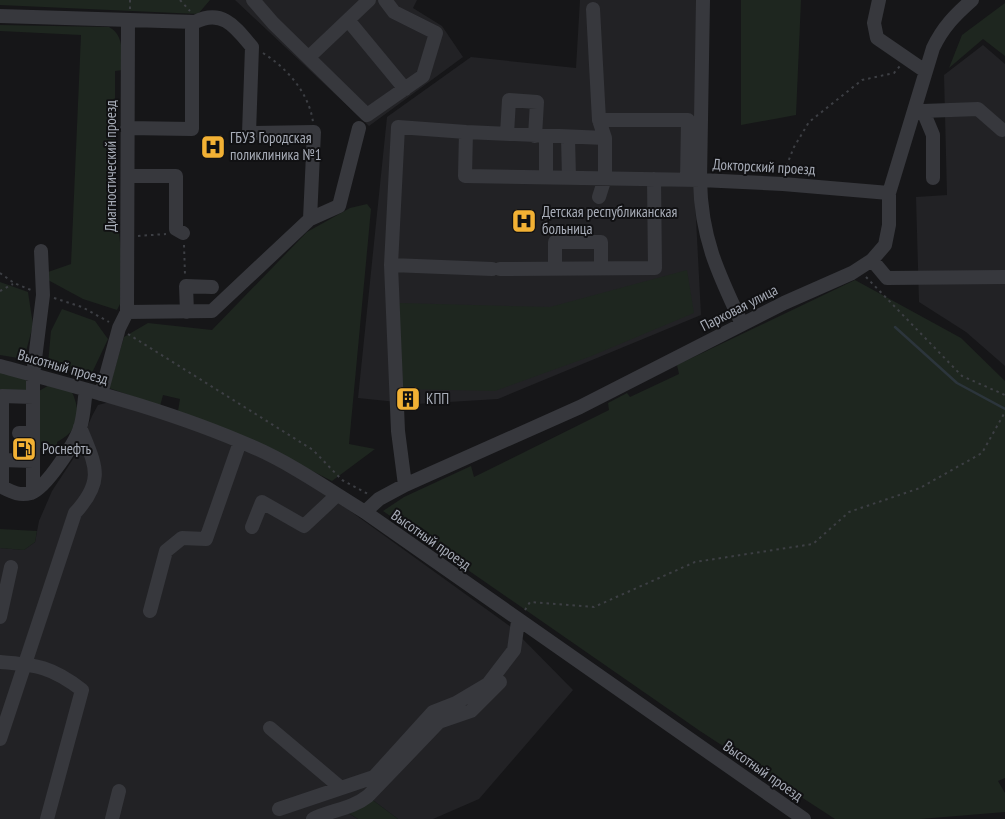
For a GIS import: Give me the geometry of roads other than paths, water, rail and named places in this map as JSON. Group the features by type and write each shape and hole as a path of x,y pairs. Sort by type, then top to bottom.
{"street":[{"path":"309,58 370,0"},
{"path":"259,2 273,23 367,115 423,76 436,33 394,12 385,0"},
{"path":"693,180 702,0"},
{"path":"879,0 874,23 877,38 925,71"},
{"name":"Парковая улица","path":"365,512 379,499 405,485 580,407 742,324 858,269 872,260 885,245 889,193 919,111 925,71 942,30 972,0"},
{"path":"593,9 598,120 605,138 605,178 599,197"},
{"path":"0,16 192,22 205,17 230,21 252,47 249,133 314,132 310,219"},
{"name":"Диагностический проезд","path":"127,312 128,20"},
{"path":"348,20 405,89"},
{"path":"127,128 192,129 192,22"},
{"path":"507,134 509,100 537,102 546,177"},
{"path":"933,178 933,135 919,111 978,109 1002,130"},
{"path":"598,120 688,120 693,180"},
{"path":"405,485 398,431 390,266 398,127 605,138"},
{"path":"101,394 119,328 127,312 212,311 310,219 339,206 359,128"},
{"path":"466,132 465,176 693,180"},
{"path":"568,137 569,178"},
{"path":"128,176 176,176 176,229 184,237"},
{"path":"390,266 496,269 655,268 654,179"},
{"name":"Докторский проезд","path":"742,324 716,268 693,180 780,183 889,193"},
{"path":"555,268 555,242 601,242 601,268"},
{"path":"33,492 33,397 43,294 42,251"},
{"path":"872,260 887,278 1005,277"},
{"path":"187,312 186,286 212,287"},
{"name":"Высотный проезд","path":"0,366 178,416 255,448 365,512 518,621 804,819"},
{"path":"33,397 2,396 10,433 2,460 2,487 17,494 33,492 57,466 71,447 80,427 86,390"},
{"path":"0,739 27,664 75,513 89,498 96,469 80,427"},
{"path":"10,433 33,433"},
{"path":"150,611 166,551 182,538 206,539 240,442"},
{"path":"2,460 33,461"},
{"path":"252,528 262,502 304,526 337,495"},
{"path":"0,617 11,567"},
{"path":"279,809 374,777 433,712 456,703 488,684 514,650 518,621"},
{"path":"0,662 27,664 60,674 82,690 47,819"},
{"path":"313,819 324,813 358,804 368,796 439,722 471,711 500,682 505,664"},
{"path":"270,728 341,788"},
{"path":"112,819 119,790"}],"waterway":[{"path":"895,327 957,383 1005,409"}],"place":[{"name":"ГБУЗ Городская поликлиника №1","path":"213,147"},
{"name":"Детская республиканская больница","path":"524,221"},
{"name":"КПП","path":"408,399"},
{"name":"Роснефть","path":"24,449"}]}
